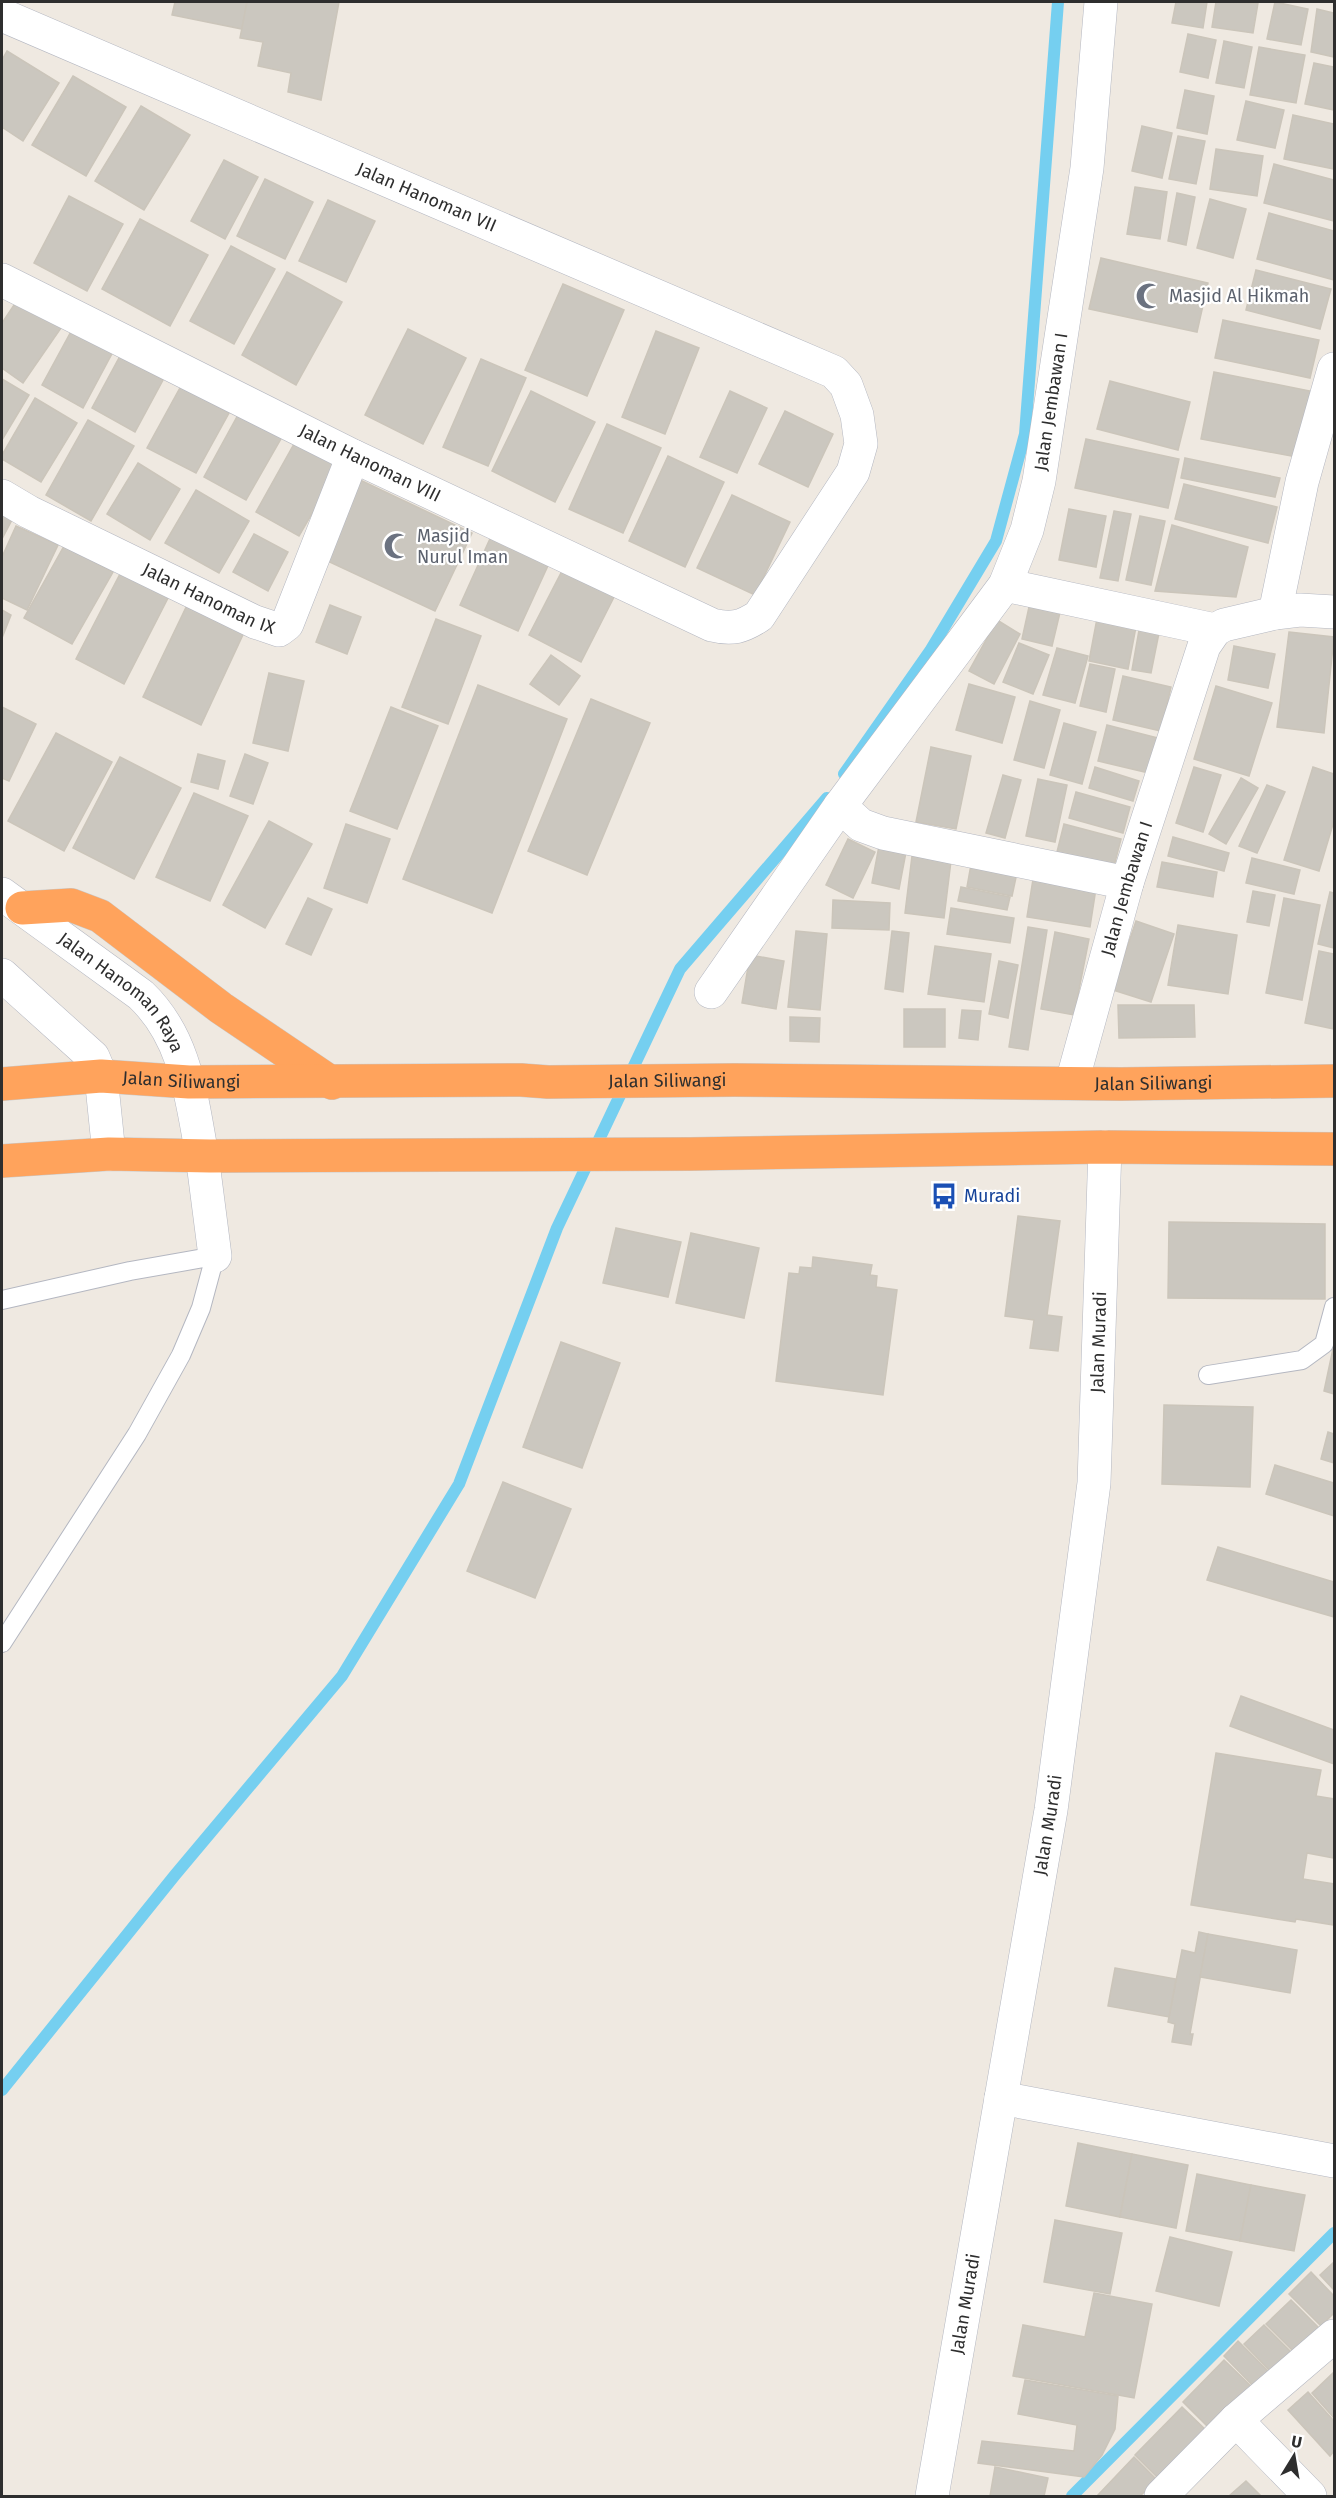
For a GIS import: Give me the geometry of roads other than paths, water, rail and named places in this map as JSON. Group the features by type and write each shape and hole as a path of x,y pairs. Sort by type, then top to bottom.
{"highway":[{"path":"12,901 71,905 100,916 221,1008 332,1083"},
{"name":"Jalan Siliwangi","path":"2,1084 101,1076 189,1082 332,1083 521,1080 548,1082 1072,1082 1121,1084 1335,1081"},
{"path":"2,1161 109,1154 690,1154 1106,1147 1335,1149"}],"street":[{"name":"Jalan Jembawan I","path":"711,992 840,806 1005,585 1027,530 1039,482 1087,168 1101,2"},
{"name":"Jalan Hanoman VII","path":"2,15 834,372 846,385 856,415 861,444 853,472 759,616 743,627"},
{"name":"Jalan Hanoman VIII","path":"2,280 353,456 712,625 728,629 743,627"},
{"path":"1275,613 1302,482 1335,369"},
{"name":"Jalan Hanoman IX","path":"2,496 29,512 255,622 279,630 287,624 353,456"},
{"path":"1005,585 1215,630 1275,613 1300,610 1335,612"},
{"name":"Jalan Jembawan I","path":"1072,1082 1127,883 1204,646 1215,630"},
{"path":"840,806 861,825 883,833 1127,883"},
{"name":"Jalan Hanoman Raya","path":"12,901 141,995 156,1009 172,1035 189,1082 202,1155 215,1256"},
{"path":"2,975 93,1057 101,1076 109,1154"},
{"name":"Jalan Muradi","path":"932,2496 1051,1810 1094,1483 1106,1147"},
{"path":"1000,2098 1335,2161"},
{"path":"1161,2496 1236,2420 1335,2336"},
{"path":"1236,2420 1310,2496"}],"lane":[{"path":"2,1300 130,1271 215,1256 201,1308 175,1365 136,1434 2,1643"},
{"path":"1208,1375 1302,1360 1324,1344 1335,1306"}],"waterway":[{"path":"844,774 930,651 996,541 1025,434 1058,2"},
{"path":"2,2090 175,1875 342,1676 459,1484 557,1228 680,969 827,798"},
{"path":"1072,2496 1334,2233"}],"place":[{"name":"Masjid Al Hikmah","path":"1149,296"},
{"name":"Masjid Nurul Iman","path":"397,546"},
{"name":"Muradi","path":"944,1196"}]}
